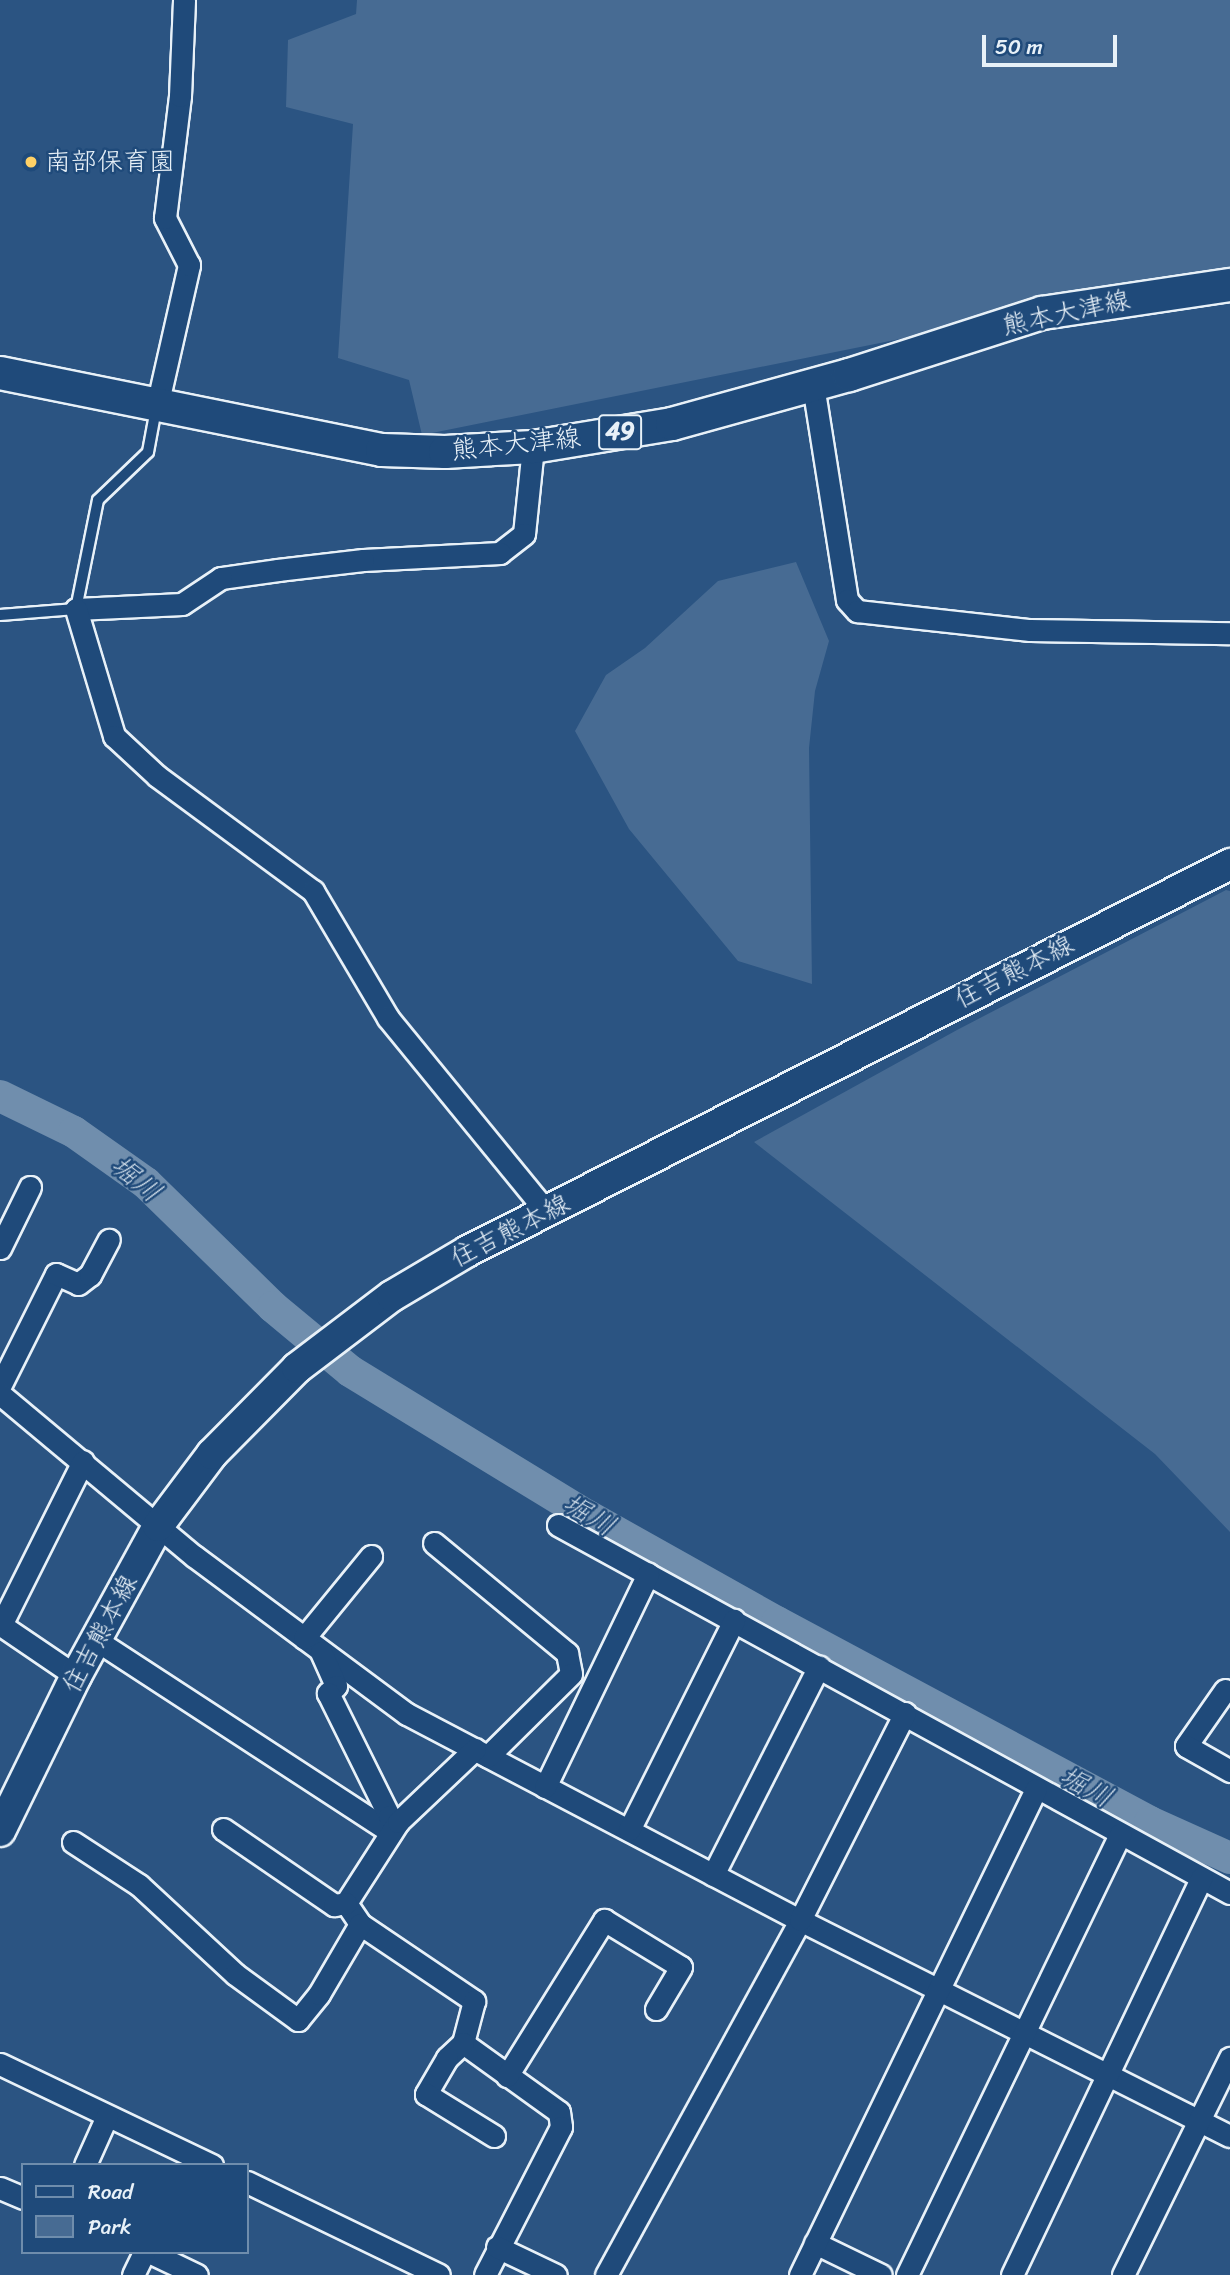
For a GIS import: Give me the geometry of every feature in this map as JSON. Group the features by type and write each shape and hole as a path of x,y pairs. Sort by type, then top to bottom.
{"main road":[{"name":"熊本大津線","path":"0,373 382,450 533,447 671,424 813,385 1042,313 1230,285"},
{"name":"住吉熊本線","path":"0,1830 76,1676 158,1526 212,1454 297,1368 392,1296 468,1251 1230,864"}],"street":[{"path":"156,406 189,265 165,218 180,96 184,0"},
{"path":"813,385 847,600 857,611 1030,630 1230,633"},
{"path":"533,447 524,534 500,553 363,560 278,570 221,578 182,604 76,609 114,736 157,776 313,891 388,1018 547,1212"},
{"path":"0,1248 30,1187"},
{"path":"0,1386 56,1274 78,1284 90,1275 109,1240"},
{"path":"0,1394 158,1526 407,1714 800,1920 1230,2136"},
{"path":"76,1676 1,1625 83,1461"},
{"path":"558,1525 1230,1893"},
{"path":"223,1829 268,1848 334,1905 346,1903 395,1827 571,1674 567,1653 434,1543"},
{"path":"312,1644 372,1556"},
{"path":"545,1787 648,1574"},
{"path":"629,1830 734,1620"},
{"path":"96,1640 395,1827"},
{"path":"312,1644 336,1686 328,1693 395,1827"},
{"path":"713,1875 819,1666"},
{"path":"1225,1690 1186,1746 1230,1771"},
{"path":"607,2275 800,1920 905,1713"},
{"path":"800,2275 1036,1789"},
{"path":"907,2275 1120,1834"},
{"path":"73,1842 139,1885 235,1974 298,2020 319,1994 359,1924"},
{"path":"1012,2275 1201,1878"},
{"path":"346,1903 359,1924 474,2001 463,2043 447,2058 426,2094 494,2136"},
{"path":"507,2076 604,1920 681,1967 656,2009"},
{"path":"463,2043 558,2112 561,2127 497,2247 485,2275"},
{"path":"1123,2275 1230,2058"},
{"path":"0,2064 107,2116 187,2159"},
{"path":"86,2163 107,2116"},
{"path":"248,2182 439,2275"},
{"path":"0,2188 21,2197"},
{"path":"816,2244 881,2275"},
{"path":"497,2247 556,2275"},
{"path":"133,2275 145,2254"},
{"path":"150,2254 197,2275"}],"lane":[{"path":"0,615 76,609 98,500 148,452 156,406"}],"green space":[{"path":"357,0 1230,0 1230,278 1189,281 422,435 409,380 338,358 353,124 286,107 288,40 356,14"},
{"path":"796,562 829,641 815,691 809,748 812,984 738,961 629,829 575,731 606,675 645,648 718,581"},
{"path":"1226,890 1230,891 1230,1532 1155,1454 754,1142 957,1030"}],"waterway":[{"name":"堀川","path":"0,1096 74,1132 146,1183 273,1307 350,1371 586,1515 777,1622 1150,1822 1230,1858"}],"place":[{"name":"南部保育園","path":"31,162"}]}
